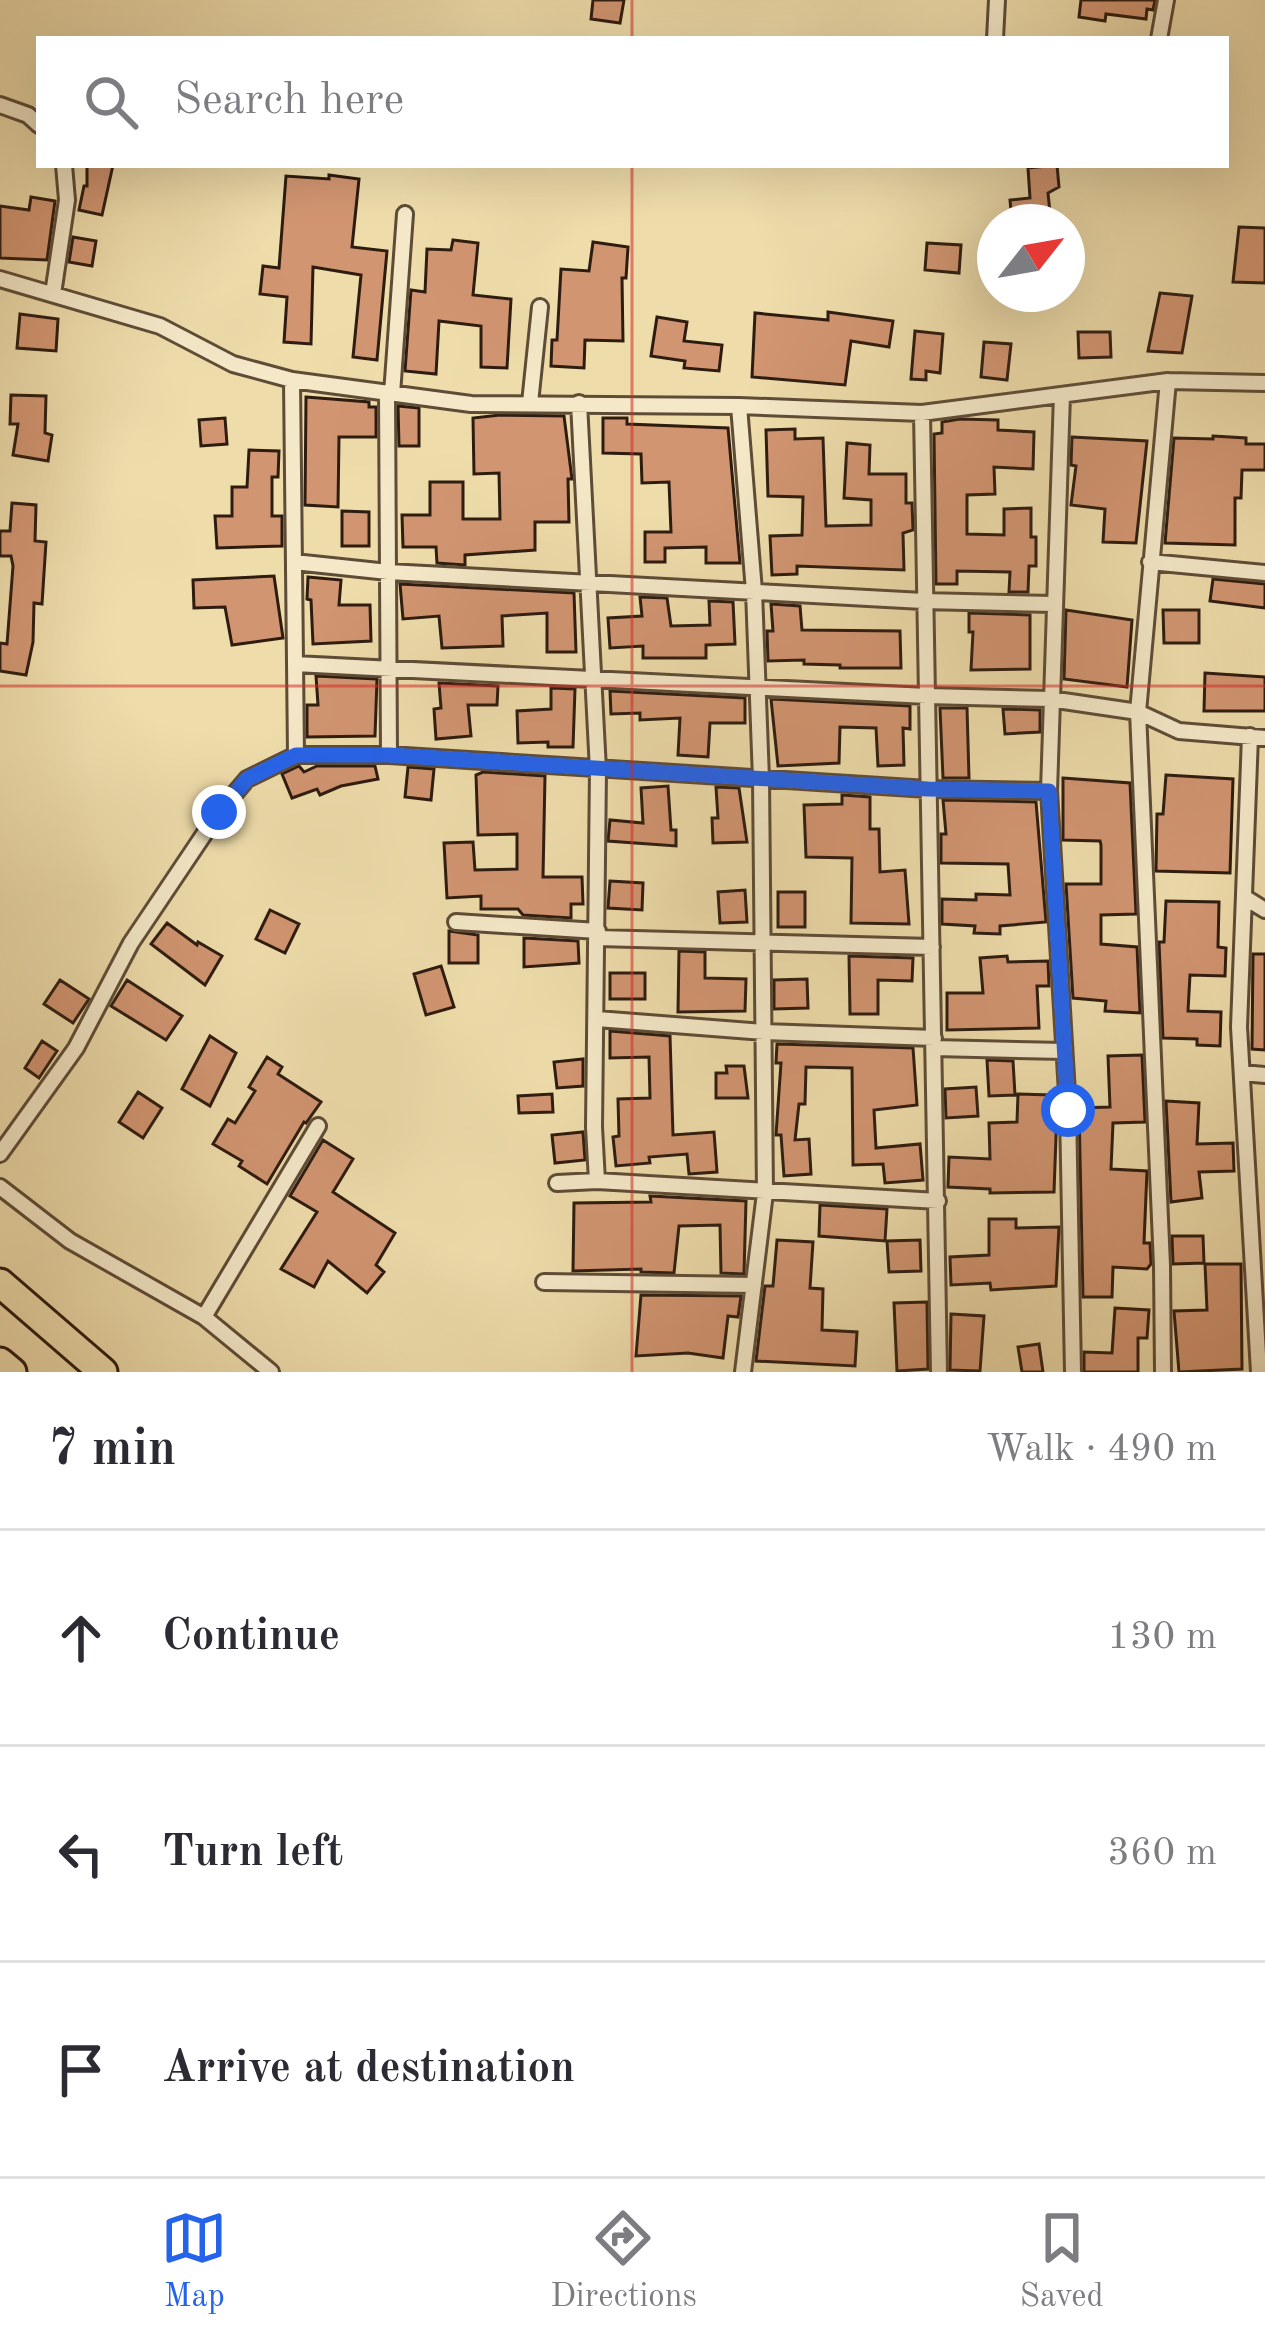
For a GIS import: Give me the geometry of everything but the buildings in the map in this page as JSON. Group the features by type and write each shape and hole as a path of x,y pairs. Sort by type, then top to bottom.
{"highway":[{"path":"0,1283 103,1372"},
{"path":"0,1362 12,1372"}],"street":[{"path":"994,36 997,0"},
{"path":"1160,36 1166,0"},
{"path":"0,105 36,122"},
{"path":"53,294 68,200 64,168"},
{"path":"389,755 389,393 405,214"},
{"path":"0,279 160,326 233,364 292,380 471,404 922,413 1168,381 1265,383"},
{"path":"530,403 540,307"},
{"path":"292,380 296,755"},
{"path":"1163,1372 1138,712 1168,381"},
{"path":"1062,395 1049,791 1064,1051 1072,1372"},
{"path":"579,403 598,770 594,1126 598,1181"},
{"path":"739,406 754,592 761,779 765,1192 743,1372"},
{"path":"922,413 939,1372"},
{"path":"294,562 388,572 1054,604"},
{"path":"1150,562 1265,573"},
{"path":"295,664 1050,699 1138,712 1179,731 1257,737 1239,1027 1259,1249 1259,1372"},
{"path":"0,1154 76,1048 131,943 219,812 247,779 296,755 389,755 928,789 1049,791"},
{"path":"1244,897 1265,910"},
{"path":"456,922 763,945 932,946"},
{"path":"597,1019 1064,1051"},
{"path":"1242,1073 1265,1075"},
{"path":"204,1317 318,1126"},
{"path":"557,1183 598,1181 938,1201"},
{"path":"0,1186 70,1241 204,1317 271,1372"},
{"path":"544,1282 754,1285"}],"route":[{"path":"219,812 247,779 296,755 389,755 928,789 1049,791 1068,1110"}]}
